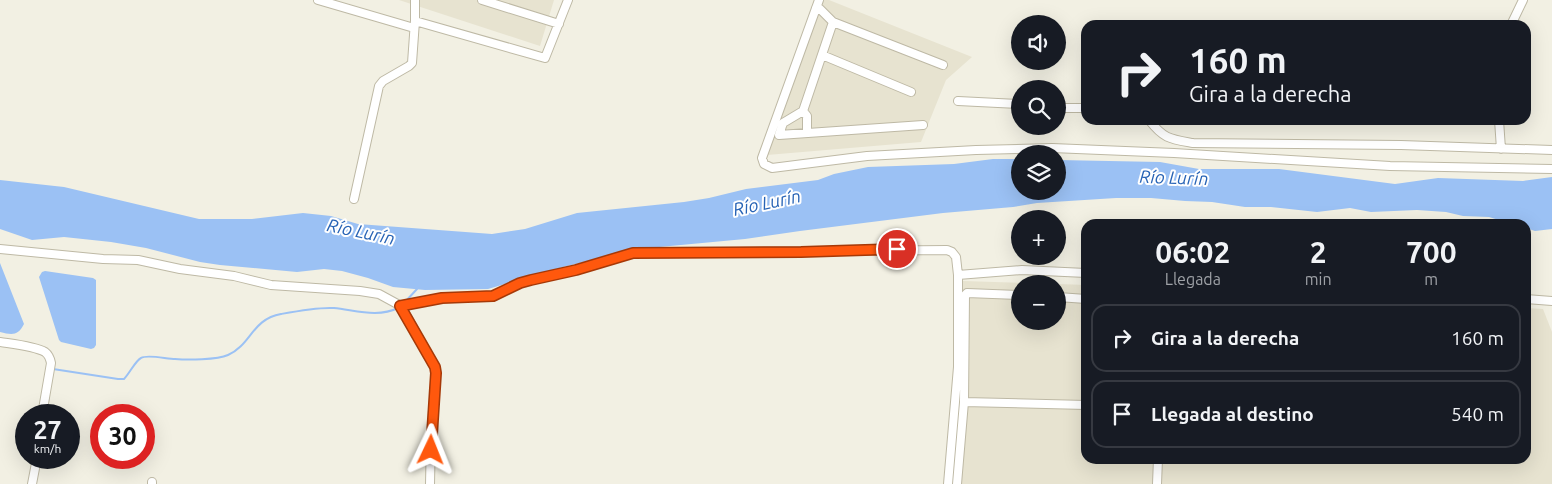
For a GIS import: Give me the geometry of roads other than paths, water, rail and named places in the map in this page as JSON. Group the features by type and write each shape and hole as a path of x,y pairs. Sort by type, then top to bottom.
{"street":[{"path":"318,0 546,58 568,0"},
{"path":"354,198 380,83 411,65 415,0"},
{"path":"482,0 559,24"},
{"path":"1513,20 1523,0"},
{"path":"818,4 820,9 833,22 943,65"},
{"path":"818,4 762,158 764,164 772,168 867,156 1052,148 1390,166 1552,169"},
{"path":"833,22 803,111 783,123 779,135 923,125"},
{"path":"822,55 911,92"},
{"path":"958,100 1011,103"},
{"path":"1066,108 1081,108"},
{"path":"803,111 807,116 807,133"},
{"path":"1154,125 1163,135 1193,143 1401,145 1552,150"},
{"path":"1499,125 1501,149"},
{"path":"0,248 103,259 138,260 180,269 234,276 271,285 379,294 400,306 435,367 430,484"},
{"path":"400,306 442,298 493,296 520,283 638,253 947,250 956,257 958,275 958,367 948,484"},
{"path":"958,275 1022,270 1081,273"},
{"path":"957,484 964,402 965,295 967,293 1011,295"},
{"path":"1066,297 1081,298"},
{"path":"1531,300 1551,304"},
{"path":"0,342 36,349 46,352 50,357 51,363 44,404"},
{"path":"964,402 1081,405"},
{"path":"1157,484 1158,464"},
{"path":"32,484 35,469"}],"water":[{"name":"Río Lurín","path":"993,159 1011,159 1011,200 1066,200 1066,160 1160,162 1199,169 1279,169 1395,184 1438,178 1523,181 1552,177 1552,229 1531,230 1531,219 1496,219 1463,216 1446,212 1417,210 1371,212 1350,208 1317,212 1271,207 1245,207 1212,202 1116,198 1037,203 943,213 745,239 638,249 563,267 488,289 425,290 393,287 342,271 324,269 297,272 220,265 111,242 64,237 32,240 0,229 0,180 64,187 199,219 252,219 303,213 331,216 358,224 492,234 525,229 577,213 684,202 746,189 818,180 834,174 868,167 954,164"},
{"path":"0,263 24,324 14,334 0,332"},
{"path":"45,271 96,280 96,345 94,348 91,349 59,340 39,277"}],"waterway":[{"path":"405,302 417,289"},
{"path":"53,369 124,379 137,361 144,357 194,359 217,358 228,355 236,351 264,321 281,314 321,308 374,313 398,308"},
{"path":"48,404 49,394"}]}
